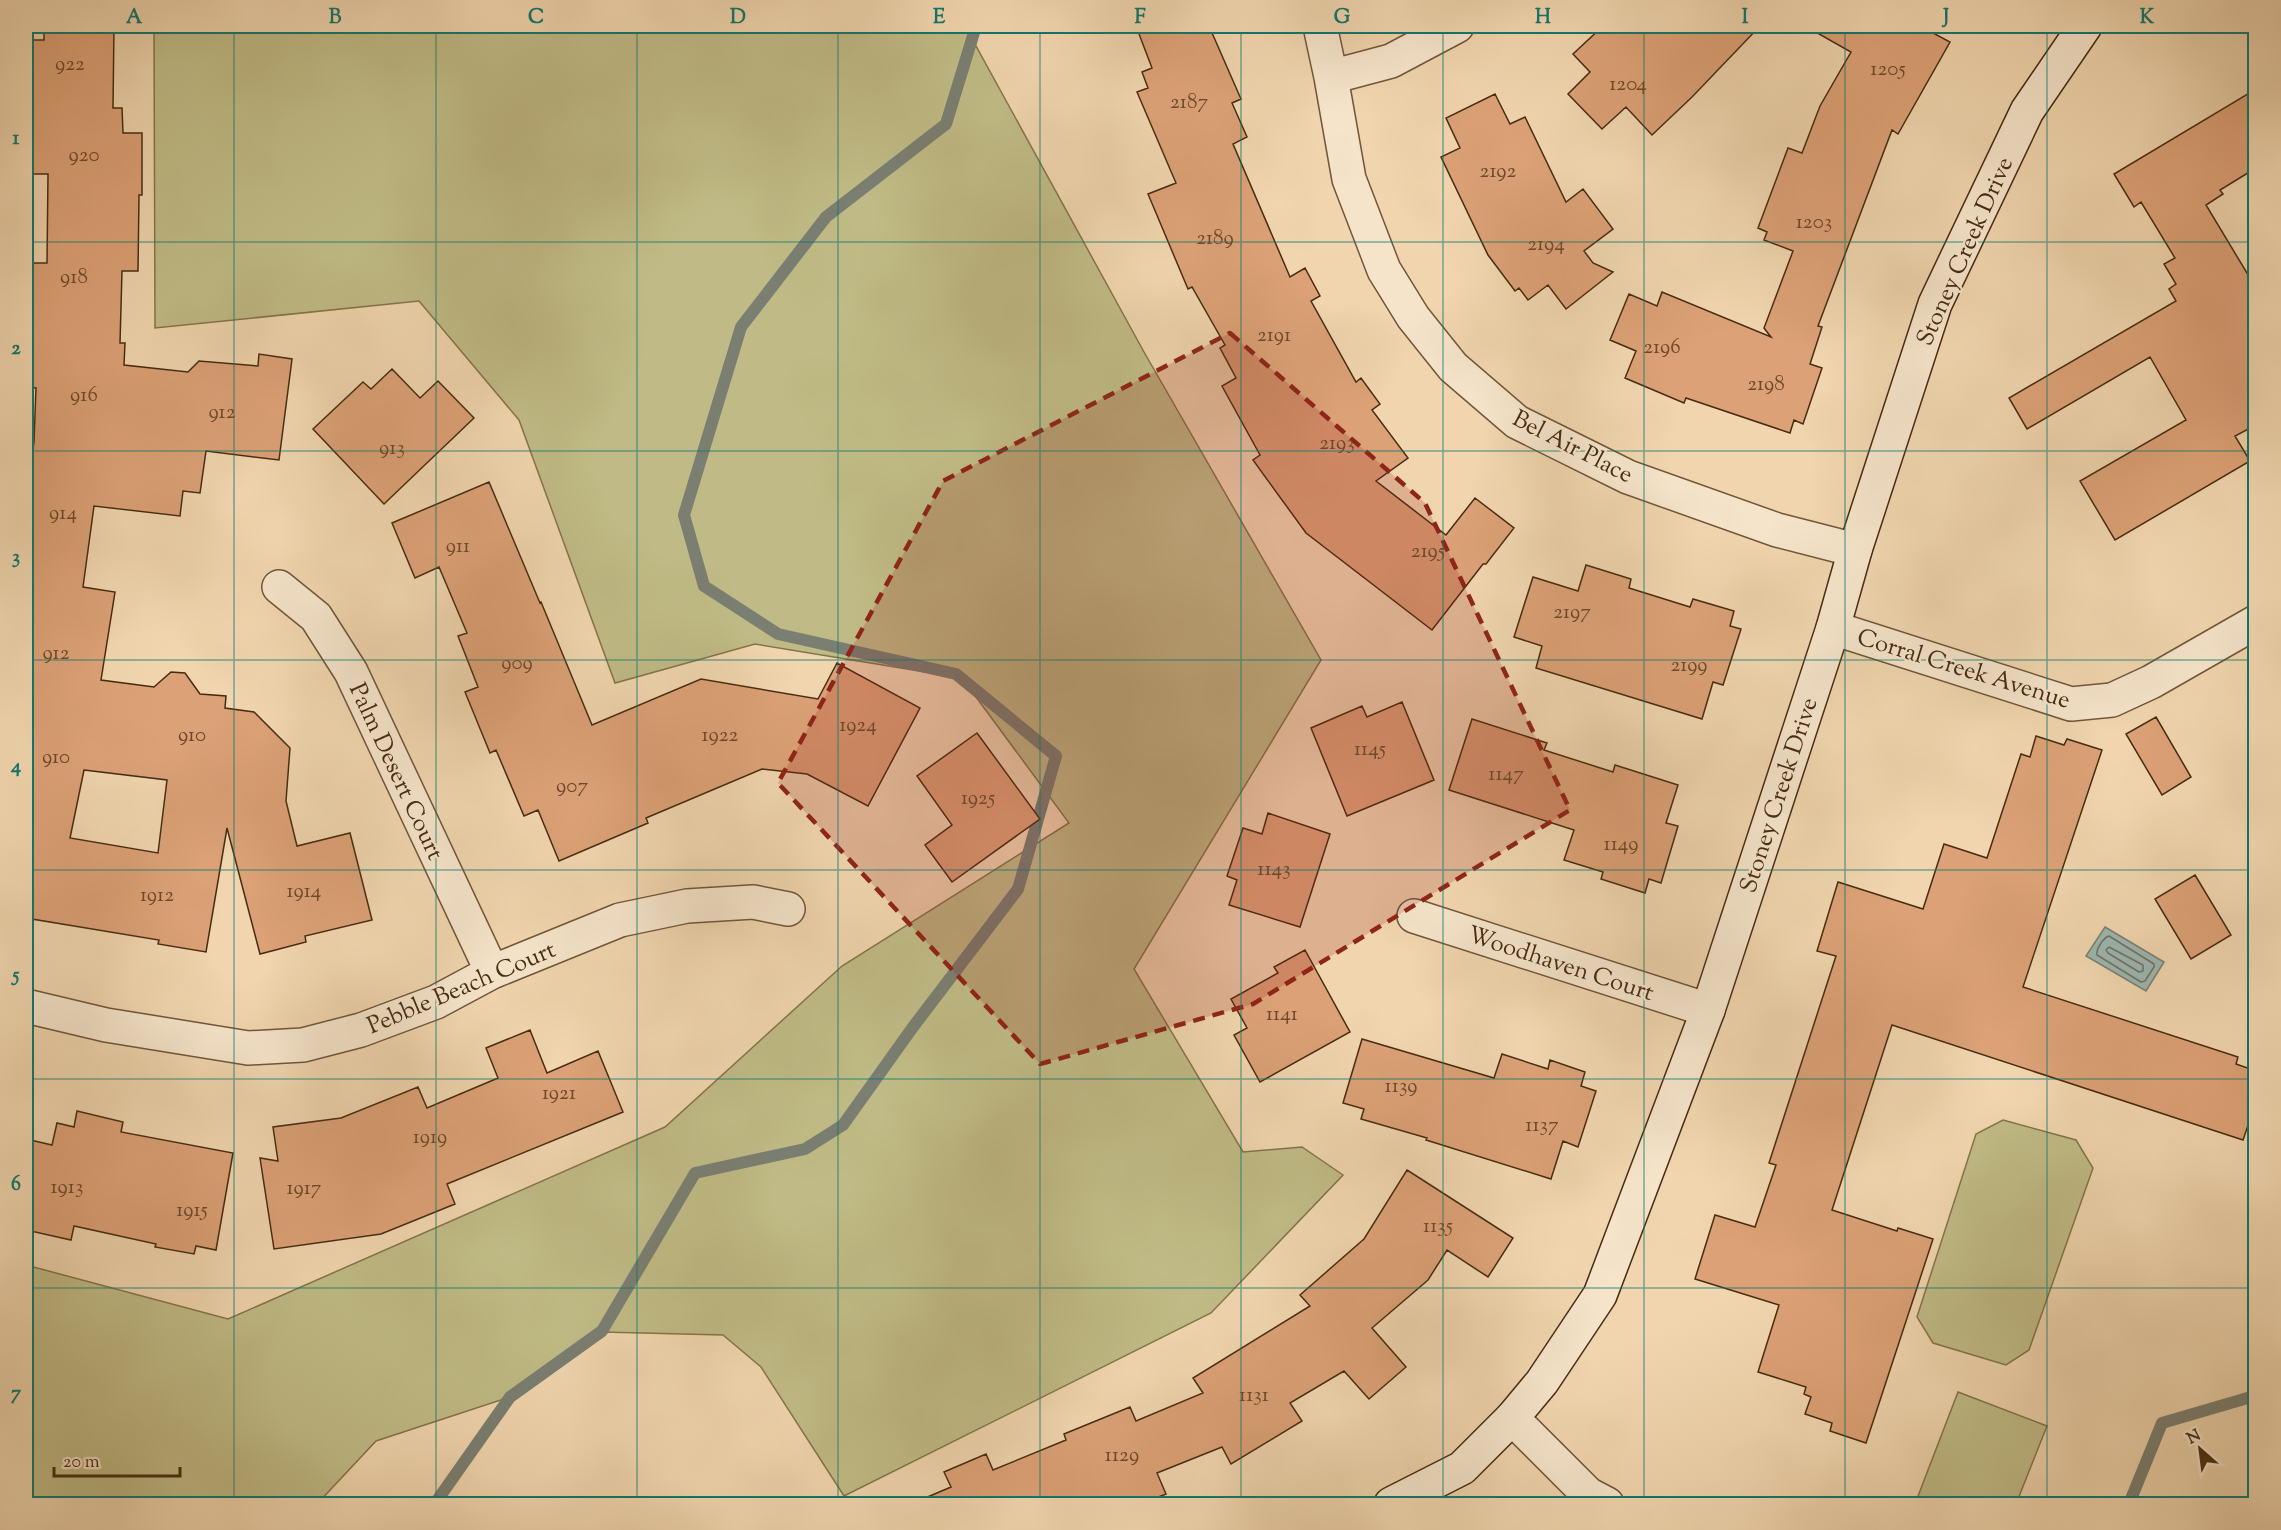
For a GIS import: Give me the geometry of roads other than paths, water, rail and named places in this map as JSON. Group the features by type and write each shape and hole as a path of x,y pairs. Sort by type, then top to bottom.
{"street":[{"name":"Bel Air Place","path":"1320,26 1349,178 1384,270 1413,317 1453,367 1517,422 1628,477 1777,531 1855,550"},
{"path":"1331,77 1390,61 1457,26"},
{"name":"Stoney Creek Drive","path":"1391,1504 1462,1468 1512,1418 1542,1382 1600,1295 1708,1010 1833,628 1855,550 1935,304 2027,111 2085,26"},
{"name":"Palm Desert Court","path":"279,586 316,617 351,672 492,972"},
{"name":"Corral Creek Avenue","path":"1833,628 2071,704 2112,700 2151,682 2256,622"},
{"name":"Pebble Beach Court","path":"26,1006 106,1025 248,1048 303,1045 361,1030 436,1002 492,972 620,920 687,906 753,902 788,909"},
{"name":"Woodhaven Court","path":"1414,916 1708,1010"},
{"path":"1512,1418 1588,1494 1607,1504"}],"water":[{"path":"2105,927 2164,962 2146,991 2086,956"}],"waterway":[{"path":"438,1504 436,1502 510,1397 602,1331 695,1173 805,1149 843,1125 913,1027 1018,889 1056,756 956,674 778,634 704,586 684,515 741,327 826,217 946,124 976,26"},
{"path":"2129,1504 2162,1423 2251,1397 2256,1399"}]}
